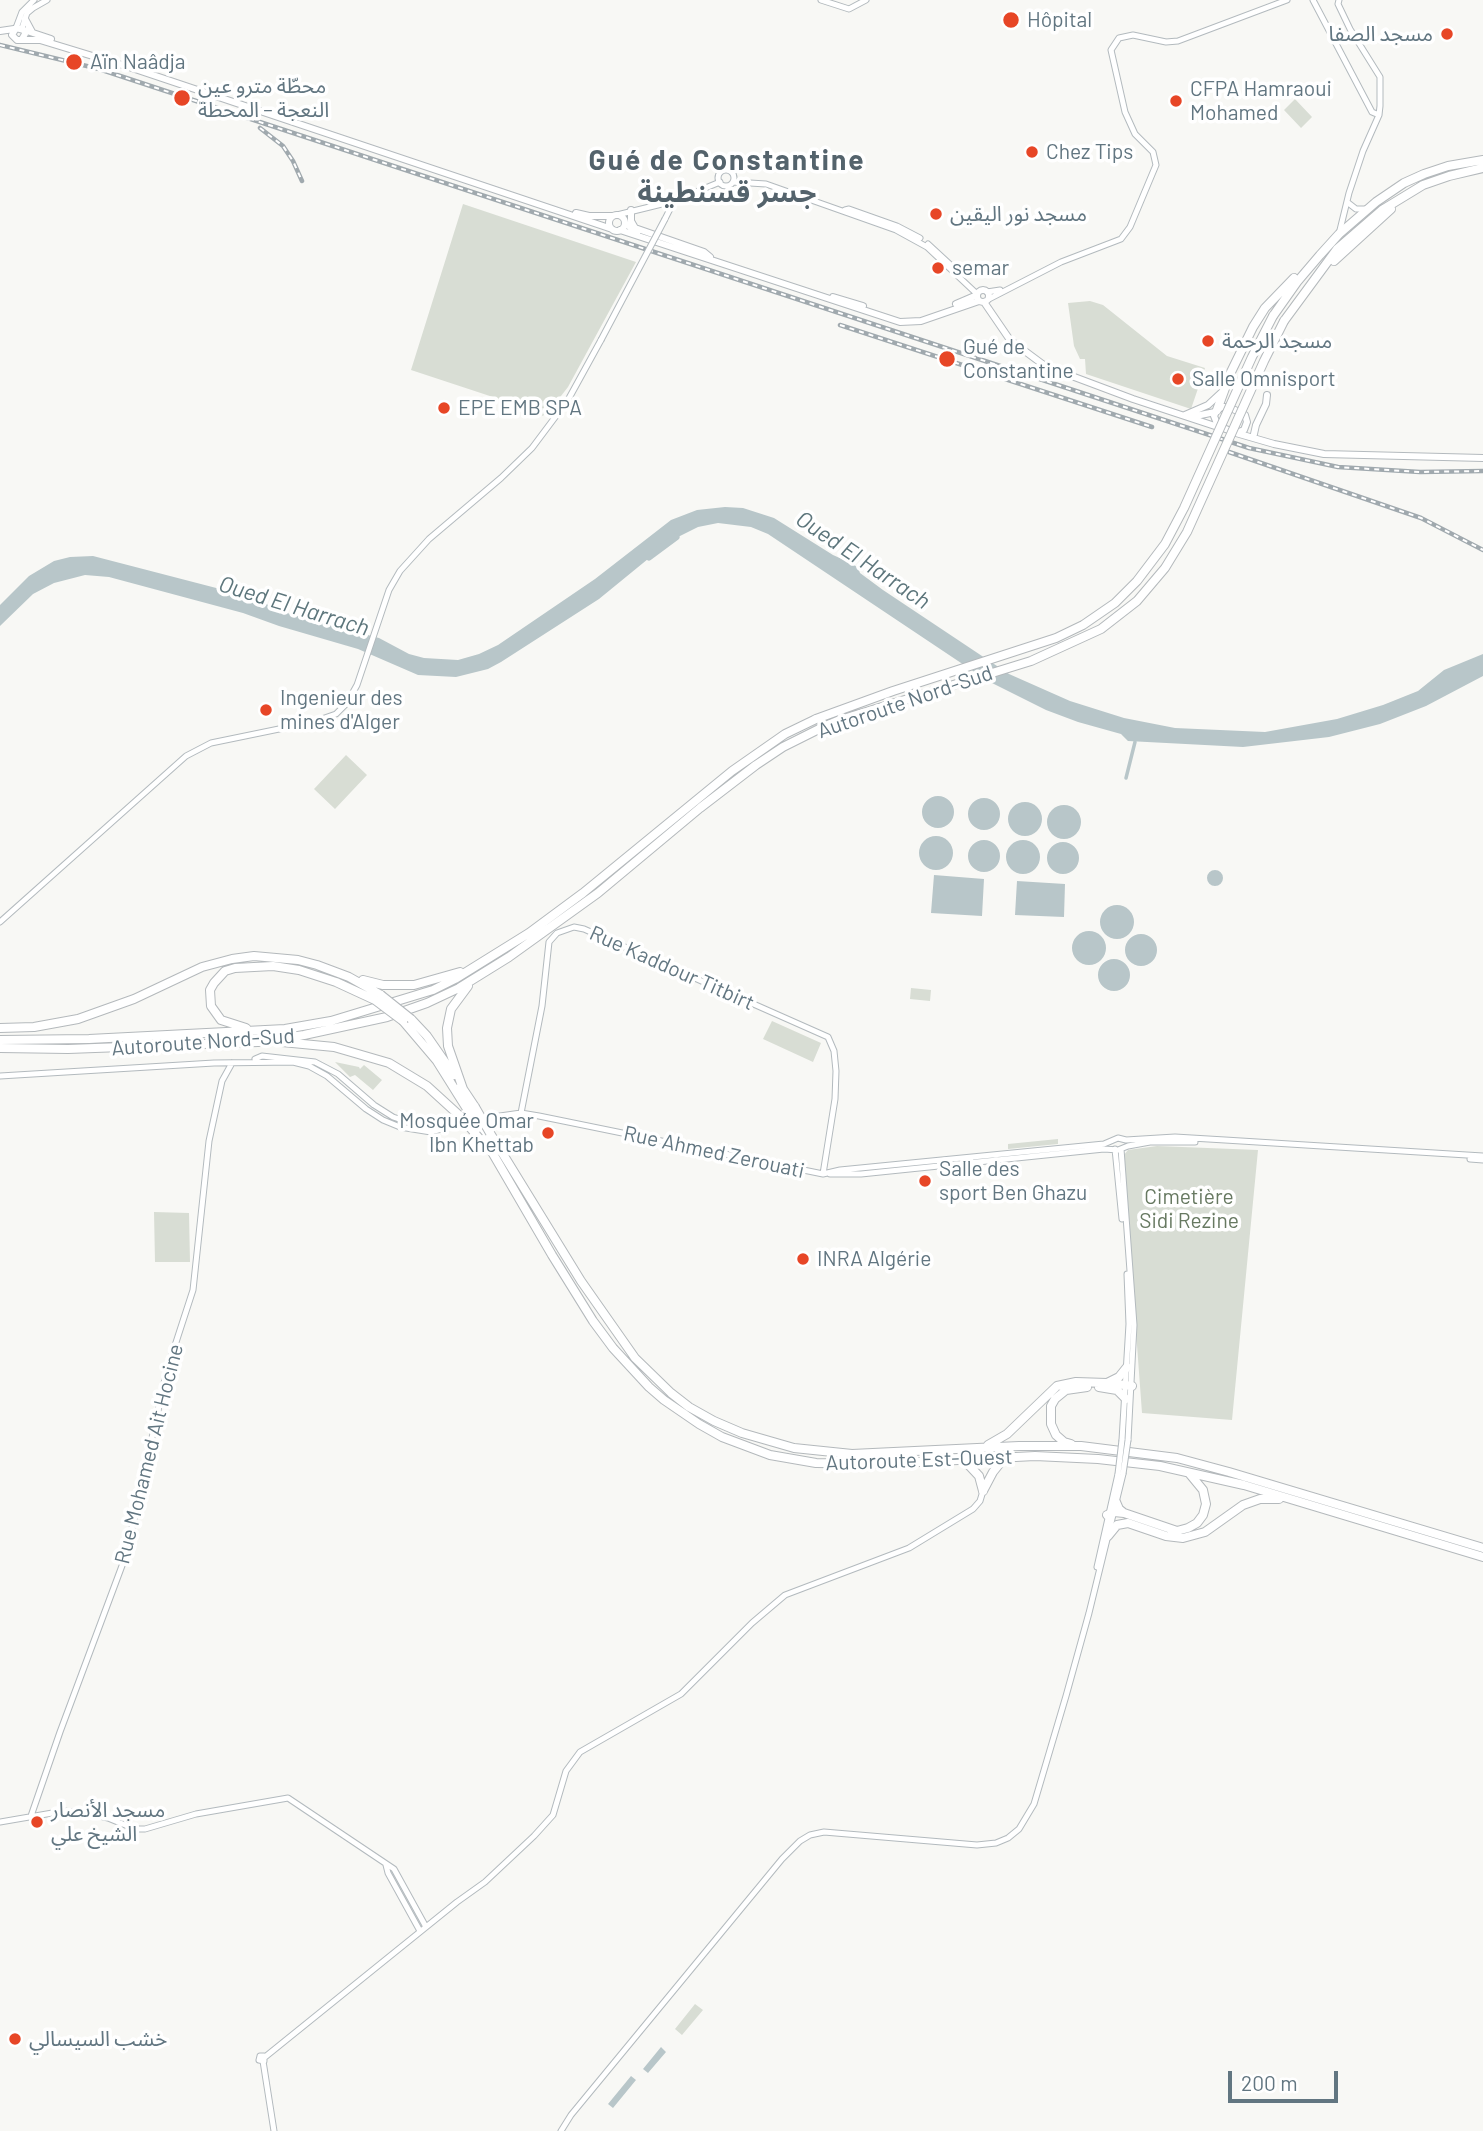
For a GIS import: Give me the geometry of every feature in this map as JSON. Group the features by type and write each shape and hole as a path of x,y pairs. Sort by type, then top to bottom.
{"highway":[{"path":"1448,166 1483,154"},
{"name":"Autoroute Nord-Sud","path":"0,1040 89,1039 285,1029 366,1012 433,990 529,933 583,893 732,771 785,734 816,719 1056,638 1083,625 1115,603 1144,573 1165,544 1273,316 1320,255 1367,209 1404,183 1448,166 1483,160"},
{"name":"Autoroute Nord-Sud","path":"0,1048 68,1049 258,1042 387,1017 443,996 509,957 598,893 700,808 783,747 851,716 1031,661 1101,629 1137,601 1165,568 1187,532 1264,360 1284,321 1311,282 1351,234 1423,185 1449,176 1483,170"},
{"path":"1216,411 1247,336 1265,309 1308,263 1320,255"},
{"path":"0,1028 51,1025 91,1016 187,973 232,959 254,956 298,960 383,985 414,985 482,963"},
{"path":"256,1030 229,1024 214,1013 210,990 225,971 251,966 299,970 378,998"},
{"path":"466,1115 463,1089 448,1046 449,1017 462,992 483,973"},
{"path":"349,977 407,1020 439,1052 463,1089"},
{"path":"407,1020 438,1061 479,1138 510,1185"},
{"path":"258,1042 309,1043 370,1056 411,1074 466,1115"},
{"name":"Autoroute Est-Ouest","path":"466,1115 478,1128 579,1299 613,1348 649,1387 699,1424 746,1447 770,1455 816,1463 881,1464 1005,1457 1098,1459 1186,1471 1483,1557"},
{"name":"Autoroute Est-Ouest","path":"466,1115 490,1133 619,1338 653,1376 689,1407 751,1437 821,1452 891,1454 968,1448 1081,1446 1177,1458 1483,1548"},
{"path":"1081,1446 1064,1442 1056,1435 1050,1413 1055,1399 1066,1390 1110,1385 1127,1367"},
{"path":"968,1448 1000,1440 1057,1386 1076,1381 1128,1387"},
{"path":"1110,1385 1126,1399"},
{"path":"983,1490 992,1472 1005,1457"},
{"path":"964,1460 979,1476 983,1490"},
{"path":"1112,1512 1177,1531 1197,1523 1206,1504 1203,1490 1186,1471"},
{"path":"1112,1512 1128,1523 1166,1536 1183,1538 1205,1532 1236,1508 1252,1502 1269,1499 1297,1501"},
{"path":"1108,1536 1117,1525 1128,1523"}],"main road":[{"path":"25,19 33,33"},
{"path":"13,37 19,29"},
{"path":"19,29 25,36 22,39"},
{"path":"0,33 19,29 33,33 612,229 900,322 921,321 983,297"},
{"path":"0,33 17,40 40,40 132,68 518,196 582,214 615,215 625,221 635,233 900,319 919,318 983,297"},
{"path":"630,210 635,228 704,252 710,257"},
{"path":"612,229 609,221 615,215"},
{"path":"620,230 625,221"},
{"path":"983,297 1010,341 1045,366 1236,433 1324,454 1483,457"},
{"path":"1186,416 1208,405 1225,387"},
{"path":"1255,434 1256,425 1266,404 1266,395"},
{"path":"1186,416 1229,407 1243,414 1255,434 1274,444"},
{"path":"1216,411 1214,419 1222,428"},
{"path":"1236,433 1244,430 1247,422"}],"street":[{"path":"19,29 22,12 34,0"},
{"path":"19,29 33,8 47,0"},
{"path":"821,0 849,9 866,0"},
{"path":"615,215 674,201 720,182 728,186 734,182 766,184 896,230 920,243 983,297 1121,239 1130,228 1156,165 1153,152 1135,134 1125,112 1111,50 1119,38 1133,34 1166,42 1178,41 1287,0"},
{"path":"1313,0 1372,112 1379,115"},
{"path":"1339,0 1338,4 1350,29 1380,77 1379,115 1363,151 1339,234"},
{"path":"720,182 719,175 726,170 732,173 734,182"},
{"path":"0,922 177,763 211,743 313,722 336,714 347,703 358,685 389,590 407,563 429,539 501,478 532,447 568,400 674,201"},
{"path":"1347,202 1356,209 1367,209"},
{"path":"625,221 630,210"},
{"name":"Rue Kaddour Titbirt","path":"521,1114 542,1006 549,943 557,933 575,927 828,1037 834,1051 835,1099 823,1174"},
{"path":"0,1076 248,1062 262,1056 315,1062 338,1074 374,1105 393,1117 421,1124 466,1115"},
{"path":"220,1063 222,1080"},
{"path":"222,1080 232,1063"},
{"name":"Rue Mohamed Ait Hocine","path":"31,1816 126,1555 167,1370 193,1290 208,1152 222,1080"},
{"name":"Rue Ahmed Zerouati","path":"466,1115 485,1118 521,1114 572,1121 823,1174 850,1169 1117,1147"},
{"path":"1095,1589 1125,1440 1131,1324 1116,1138 1214,1139 1483,1158"},
{"path":"1117,1147 1121,1139"},
{"path":"1117,1147 1160,1142 1201,1142 1483,1158"},
{"path":"1125,1440 1131,1324"},
{"path":"561,2131 579,2105 782,1859 800,1841 810,1835 824,1832 976,1845 996,1843 1019,1829 1034,1804 1095,1589 1120,1474"},
{"path":"274,2131 264,2059 485,1882 546,1824 554,1815 566,1771 580,1752 681,1694 752,1623 785,1595 909,1548 973,1509 980,1501 983,1490"},
{"path":"0,1822 64,1811 88,1813 135,1829 145,1829 196,1814 293,1799 397,1872 423,1929"}],"green space":[{"path":"1295,99 1312,117 1301,128 1284,110"},
{"path":"463,204 636,262 568,387 547,414 542,416 543,411 521,406 517,398 505,401 411,370"},
{"path":"1090,301 1103,305 1167,356 1205,368 1191,409 1086,374 1085,359 1080,359 1074,346 1068,303"},
{"path":"346,755 367,775 335,809 314,789"},
{"path":"911,988 931,990 930,1001 910,999"},
{"path":"772,1021 821,1043 813,1062 763,1039"},
{"path":"335,1062 360,1069 364,1065 382,1080 373,1090 355,1075 350,1077"},
{"path":"1058,1139 1058,1144 1008,1149 1008,1144"},
{"name":"Cimetière Sidi Rezine","path":"1157,1146 1258,1150 1232,1420 1142,1413 1123,1156 1128,1150"},
{"path":"154,1212 189,1213 190,1262 155,1262"},
{"path":"695,2004 703,2010 682,2035 675,2029"}],"shaded area":[{"path":"743,508 774,518 833,555 853,564 860,573 883,590 1009,674 1070,701 1124,718 1175,728 1265,732 1337,719 1383,705 1418,691 1444,670 1483,654 1483,676 1426,706 1380,724 1329,737 1243,747 1128,741 1121,734 1046,710 988,681 768,534 751,527 718,523 698,527 670,541 599,599 501,662 488,669 456,677 418,675 358,649 243,613 109,577 85,575 54,583 33,594 0,626 0,605 29,576 54,561 93,556 247,596 290,614 379,638 409,654 424,658 458,660 498,645 595,579 671,520 697,510"},
{"path":"938,796 949,801 954,812 949,823 938,828 927,823 922,812 927,801"},
{"path":"984,798 995,803 1000,814 995,825 984,830 973,825 968,814 973,803"},
{"path":"1025,802 1037,807 1042,819 1037,831 1025,836 1013,831 1008,819 1013,807"},
{"path":"1064,805 1076,810 1081,822 1076,834 1064,839 1052,834 1047,822 1052,810"},
{"path":"936,836 948,841 953,853 948,865 936,870 924,865 919,853 924,841"},
{"path":"984,840 996,844 1000,856 996,868 984,872 972,868 968,856 972,844"},
{"path":"1023,840 1035,845 1040,857 1035,869 1023,874 1011,869 1006,857 1011,845"},
{"path":"1063,842 1075,846 1079,858 1075,870 1063,874 1051,870 1047,858 1051,846"},
{"path":"1215,870 1221,872 1221,884 1215,886 1209,884 1207,878 1209,872"},
{"path":"934,875 984,879 982,916 931,913"},
{"path":"1017,881 1065,884 1064,917 1015,915"},
{"path":"1117,905 1129,910 1134,922 1129,934 1117,939 1105,934 1100,922 1105,910"},
{"path":"1089,931 1101,936 1106,948 1101,960 1089,965 1077,960 1072,948 1077,936"},
{"path":"1141,934 1152,939 1157,950 1152,961 1141,966 1130,961 1125,950 1130,939"},
{"path":"1114,959 1125,964 1130,975 1125,986 1114,991 1103,986 1098,975 1103,964"},
{"path":"661,2047 666,2052 648,2073 643,2069"},
{"path":"631,2076 636,2080 613,2108 608,2104"}],"waterway":[{"name":"Oued El Harrach","path":"649,557 676,537"},
{"path":"1126,778 1135,742"}],"railway":[{"path":"0,45 99,69 1249,448 1338,467 1420,472 1483,471"},
{"path":"260,128 283,146 302,181"},
{"path":"840,325 1152,427"},
{"path":"1229,452 1421,518 1483,550"}],"place":[{"name":"Hôpital","path":"1011,20"},
{"name":"مسجد الصفا","path":"1447,34"},
{"name":"Aïn Naâdja","path":"74,62"},
{"name":"محطّة مترو عين النعجة – المحطة","path":"182,98"},
{"name":"CFPA Hamraoui Mohamed","path":"1176,101"},
{"name":"Chez Tips","path":"1032,152"},
{"name":"مسجد نور اليقين","path":"936,214"},
{"name":"semar","path":"938,268"},
{"name":"مسجد الرحمة","path":"1208,341"},
{"name":"Gué de Constantine","path":"947,359"},
{"name":"Salle Omnisport","path":"1178,379"},
{"name":"EPE EMB SPA","path":"444,408"},
{"name":"Ingenieur des mines d'Alger","path":"266,710"},
{"name":"Mosquée Omar Ibn Khettab","path":"548,1133"},
{"name":"Salle des sport Ben Ghazu","path":"925,1181"},
{"name":"INRA Algérie","path":"803,1259"},
{"name":"مسجد الأنصار الشيخ علي","path":"37,1822"},
{"name":"خشب السيسالي","path":"15,2039"}],"district":[{"name":"Gué de Constantine جسر قسنطينة","path":"727,177"}]}
